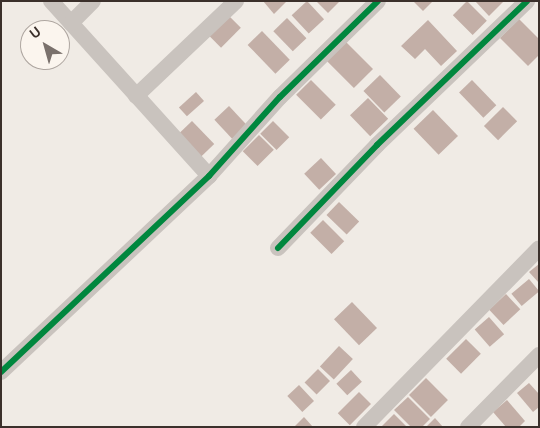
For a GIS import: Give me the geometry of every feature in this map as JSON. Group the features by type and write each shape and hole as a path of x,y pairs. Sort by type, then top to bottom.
{"street":[{"path":"51,1 209,176"},
{"path":"71,23 93,1"},
{"path":"136,96 236,1"},
{"path":"1,372 209,176 280,97 378,1"},
{"path":"278,248 377,145 527,1"},
{"path":"364,427 539,248"},
{"path":"468,427 539,355"}],"building":[{"path":"263,1 287,1 274,14"},
{"path":"307,1 324,19 309,34 292,15"},
{"path":"316,1 340,1 328,13"},
{"path":"413,1 433,1 423,11"},
{"path":"467,1 487,21 473,35 453,15"},
{"path":"475,1 504,1 489,16"},
{"path":"226,13 241,28 221,48 206,33"},
{"path":"287,18 306,38 293,51 273,31"},
{"path":"519,19 539,39 539,55 528,66 500,38"},
{"path":"428,20 457,51 441,66 425,49 415,59 401,46"},
{"path":"262,31 290,60 275,74 248,45"},
{"path":"344,40 373,69 354,88 325,59"},
{"path":"380,75 401,97 384,113 363,91"},
{"path":"311,80 336,105 321,120 296,95"},
{"path":"472,80 496,105 483,118 459,93"},
{"path":"196,92 204,101 187,116 179,107"},
{"path":"368,98 388,119 370,136 350,115"},
{"path":"229,106 247,125 232,139 214,120"},
{"path":"503,107 517,121 498,140 484,126"},
{"path":"433,110 458,136 439,155 414,129"},
{"path":"192,121 214,144 199,159 177,136"},
{"path":"273,121 289,137 277,150 260,134"},
{"path":"259,135 274,150 258,166 243,151"},
{"path":"321,158 336,174 319,190 304,174"},
{"path":"339,202 359,221 347,234 326,215"},
{"path":"323,220 344,241 331,254 310,233"},
{"path":"539,264 539,283 529,272"},
{"path":"529,279 539,291 522,306 511,294"},
{"path":"506,294 520,309 504,325 489,310"},
{"path":"352,302 377,328 359,345 334,319"},
{"path":"489,317 504,334 490,347 475,329"},
{"path":"466,339 481,354 461,374 446,359"},
{"path":"339,346 353,359 334,379 320,366"},
{"path":"318,369 330,381 317,394 305,382"},
{"path":"351,370 362,382 347,395 336,384"},
{"path":"426,378 448,400 431,417 409,395"},
{"path":"529,383 539,394 539,407 533,412 517,393"},
{"path":"299,385 314,401 302,412 287,396"},
{"path":"359,392 371,404 350,425 338,413"},
{"path":"408,397 430,419 422,427 411,427 394,410"},
{"path":"507,400 525,421 519,427 506,427 493,412"},
{"path":"394,414 407,427 381,427"},
{"path":"304,417 313,427 294,427"},
{"path":"435,418 443,427 426,427"}],"cycle path":[{"path":"1,372 209,176 280,97 378,1"},
{"path":"278,248 377,145 527,1"}]}
